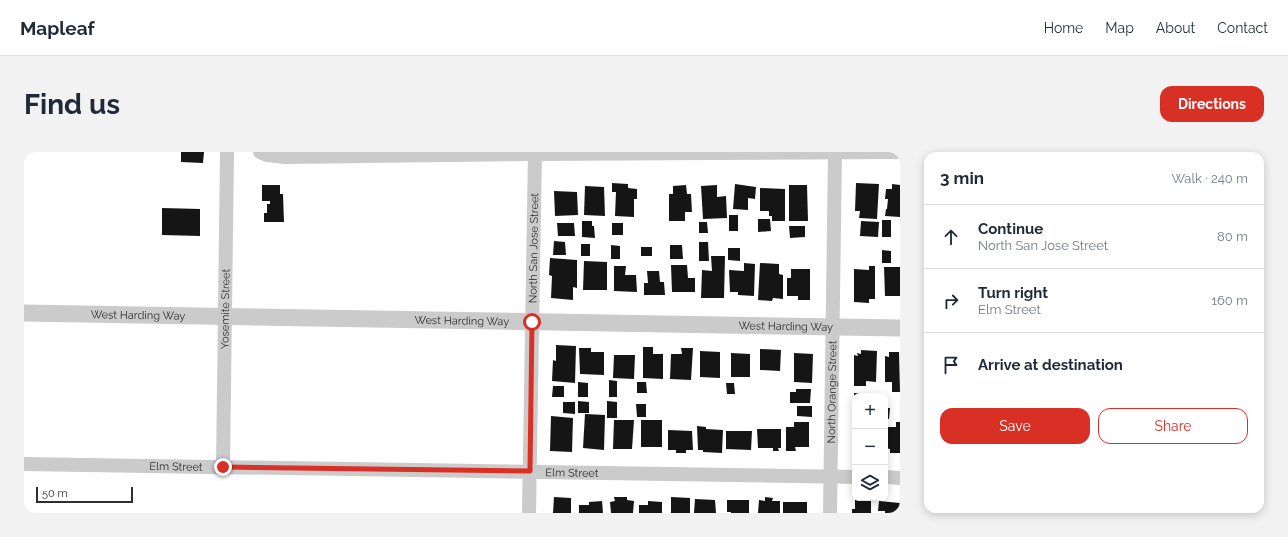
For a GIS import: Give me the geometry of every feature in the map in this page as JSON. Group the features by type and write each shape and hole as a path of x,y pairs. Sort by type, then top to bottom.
{"street":[{"name":"Yosemite Street","path":"223,467 227,152"},
{"path":"260,152 267,155 285,157 535,153 900,152"},
{"name":"North Orange Street","path":"830,513 835,152"},
{"name":"North San Jose Street","path":"529,513 535,153"},
{"name":"West Harding Way","path":"24,313 900,328"},
{"name":"Elm Street","path":"24,464 852,477"},
{"path":"888,478 900,478"}],"building":[{"path":"181,152 204,152 203,163 181,162"},
{"path":"612,183 628,184 628,188 637,189 637,199 634,199 634,217 615,216 616,192 612,192"},
{"path":"856,183 879,184 877,219 859,218 860,211 855,211"},
{"path":"735,184 756,187 755,199 748,198 748,210 733,209"},
{"path":"892,184 900,185 900,217 885,216 888,199 885,199 886,189 892,189"},
{"path":"262,185 280,185 280,194 283,194 284,222 264,222 264,213 267,213 267,204 270,204 270,201 262,201"},
{"path":"686,185 687,194 691,194 692,212 685,212 685,221 669,221 669,194 673,194 673,186"},
{"path":"717,185 717,197 726,196 727,218 703,219 701,186"},
{"path":"789,185 807,185 808,221 789,221"},
{"path":"585,186 604,187 605,216 584,215"},
{"path":"760,188 785,189 785,221 772,221 772,216 769,216 769,211 760,211"},
{"path":"554,191 577,192 578,215 555,216"},
{"path":"162,208 200,209 200,236 162,235"},
{"path":"729,215 738,215 738,231 729,231"},
{"path":"758,219 770,219 771,231 758,232"},
{"path":"882,220 891,220 891,237 882,237"},
{"path":"582,221 592,221 595,238 582,237"},
{"path":"861,221 879,222 878,237 860,236"},
{"path":"699,222 707,222 708,233 699,233"},
{"path":"557,223 574,223 575,236 558,236"},
{"path":"612,223 623,223 623,235 612,235"},
{"path":"789,226 805,226 805,237 790,238"},
{"path":"554,241 565,242 566,255 553,255"},
{"path":"699,242 708,242 709,261 699,261"},
{"path":"581,244 590,244 590,256 581,256"},
{"path":"611,245 620,246 620,259 611,259"},
{"path":"670,245 682,245 683,259 670,259"},
{"path":"641,247 652,247 652,256 641,256"},
{"path":"728,248 740,248 740,261 728,260"},
{"path":"882,250 891,251 891,263 882,263"},
{"path":"711,256 725,256 724,298 701,298 702,270 712,271"},
{"path":"550,258 577,260 577,288 573,287 573,300 551,298 552,276 549,275"},
{"path":"584,261 607,262 607,290 583,290"},
{"path":"744,263 755,264 754,296 738,295 738,292 730,292 729,270 744,271"},
{"path":"760,263 779,264 779,274 783,275 783,299 773,298 772,301 758,300"},
{"path":"671,265 687,265 688,278 695,278 695,292 672,292"},
{"path":"614,266 626,266 625,275 636,275 637,292 614,291"},
{"path":"869,266 875,266 875,299 869,299 869,303 854,302 854,269 869,270"},
{"path":"884,267 900,267 900,296 885,296"},
{"path":"791,269 810,269 810,300 798,300 798,296 787,296 787,278 791,278"},
{"path":"647,271 659,271 660,282 664,282 665,295 644,295 644,283 648,283"},
{"path":"556,345 576,346 575,383 552,381 553,360 556,361"},
{"path":"643,347 653,347 653,354 663,354 663,379 643,378"},
{"path":"579,348 591,348 591,352 604,352 604,375 580,374"},
{"path":"681,348 693,348 691,380 670,379 671,354 682,354"},
{"path":"760,349 781,350 780,371 760,370"},
{"path":"861,350 877,351 876,382 866,381 866,386 854,386 854,355 858,356 857,353 861,354"},
{"path":"700,351 720,352 720,378 700,377"},
{"path":"889,352 899,352 900,392 892,392 892,382 885,382 885,356 889,357"},
{"path":"731,353 750,354 750,377 731,377"},
{"path":"794,353 813,354 812,383 794,382"},
{"path":"614,355 635,355 634,379 613,378"},
{"path":"609,380 617,381 617,397 609,397"},
{"path":"578,382 588,383 588,397 578,397"},
{"path":"637,382 646,382 647,393 637,393"},
{"path":"726,383 734,383 735,394 727,394"},
{"path":"553,386 564,386 564,397 552,397"},
{"path":"796,389 811,389 810,403 790,403 790,392 796,392"},
{"path":"578,401 589,402 589,413 578,413"},
{"path":"607,401 617,402 617,418 607,418"},
{"path":"563,402 575,402 575,414 563,413"},
{"path":"636,404 646,404 646,417 637,417"},
{"path":"797,406 812,406 812,417 797,416"},
{"path":"888,408 890,408 889,419"},
{"path":"585,414 605,415 604,450 583,448"},
{"path":"551,416 573,418 572,452 550,451"},
{"path":"614,420 634,420 632,449 613,449"},
{"path":"641,420 662,420 662,447 641,447"},
{"path":"794,422 809,422 809,447 795,447 796,451 786,451 786,427 794,427"},
{"path":"896,422 900,422 900,453 890,453 890,449 888,449 888,427 896,427"},
{"path":"697,426 706,427 706,429 723,430 722,453 703,452 703,450 698,450"},
{"path":"757,429 781,429 781,448 778,448 779,451 773,451 773,448 758,448"},
{"path":"668,430 692,431 693,450 686,450 686,453 676,453 676,450 668,450"},
{"path":"726,431 752,431 751,450 726,449"},
{"path":"554,497 571,498 571,513 553,513"},
{"path":"614,497 627,497 627,500 634,501 633,513 611,513 610,502 615,501"},
{"path":"671,497 690,498 690,513 671,513"},
{"path":"765,497 773,498 772,501 780,501 780,513 758,513 759,500 765,501"},
{"path":"695,499 715,500 716,513 694,513"},
{"path":"727,500 749,500 749,513 727,512"},
{"path":"602,501 603,513 579,513 579,505 589,505 589,502"},
{"path":"648,501 662,502 662,513 639,513 639,505 648,505"},
{"path":"855,501 871,501 871,513 852,513 852,509 855,509"},
{"path":"879,501 900,503 900,513 885,513 885,511 878,511"},
{"path":"783,502 807,502 807,513 783,513"}],"route":[{"path":"223,467 530,471 532,322"}]}
